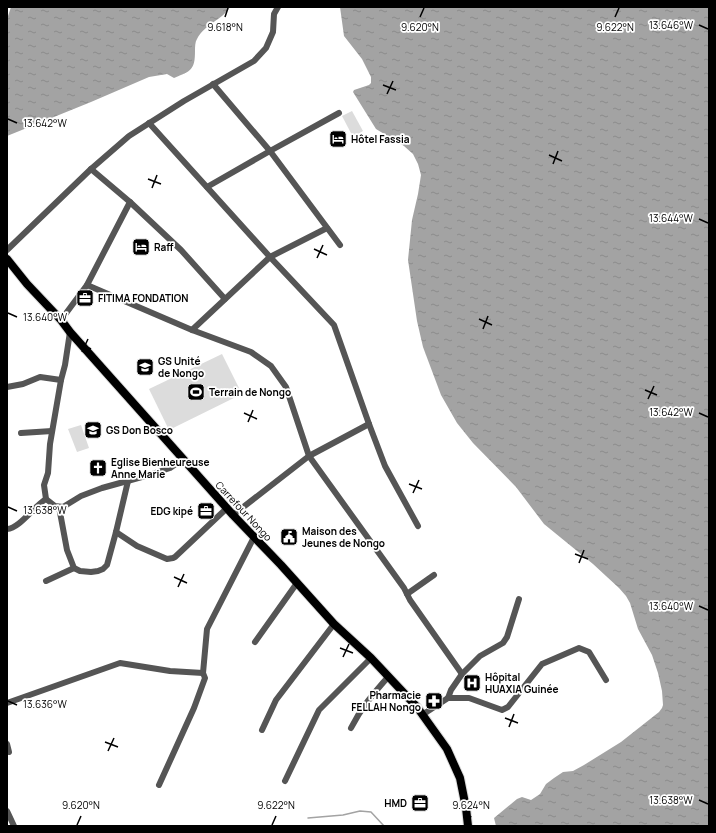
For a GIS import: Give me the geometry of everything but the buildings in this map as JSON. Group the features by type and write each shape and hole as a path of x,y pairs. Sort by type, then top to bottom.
{"main road":[{"name":"Carrefour Nongo","path":"7,259 230,511 334,624 371,658 416,707 447,749 460,778 468,826"}],"street":[{"path":"7,250 91,169 129,136 254,60 266,48 273,32 274,14 278,7"},
{"path":"213,84 270,151 340,245"},
{"path":"207,187 339,113"},
{"path":"149,123 270,257 334,325 385,466 418,526"},
{"path":"91,169 130,202 180,250 225,299"},
{"path":"61,320 87,285 130,202"},
{"path":"192,330 270,257 327,228"},
{"path":"87,285 192,330 251,352 271,366 286,387 309,456 374,545 462,674"},
{"path":"70,332 52,431 48,473 44,485 46,499 55,506 63,507 81,496 102,488 170,468 183,459"},
{"path":"7,387 23,384 40,377 61,380"},
{"path":"116,532 137,546 167,559 175,557 230,511 309,456 369,424"},
{"path":"21,433 52,431"},
{"path":"58,507 67,550 74,568 80,571 98,572 107,565 128,481"},
{"path":"7,529 10,529 39,503 46,499"},
{"path":"159,785 194,708 205,678 203,673 206,629 254,537"},
{"path":"46,581 74,568"},
{"path":"407,594 434,576"},
{"path":"256,642 297,583"},
{"path":"448,698 451,690 462,674 480,656 503,643 507,637 519,599"},
{"path":"262,730 276,700 334,624"},
{"path":"422,715 448,698 469,698 502,710 508,707 542,664 579,648 589,652 606,680"},
{"path":"285,781 320,710 371,658"},
{"path":"7,703 120,663 170,672 203,673"},
{"path":"351,728 361,710 388,677"},
{"path":"7,744 10,752"},
{"path":"7,811 14,826"}],"shaded area":[{"path":"352,111 363,131 353,137 342,116"},
{"name":"Terrain de Nongo","path":"222,354 242,394 169,430 149,389"},
{"path":"81,425 89,448 77,452 68,429"}],"water":[{"path":"11,7 230,7 223,15 200,34 195,45 193,66 184,74 174,78 167,74 149,77 7,136 7,19"},
{"path":"340,7 709,7 709,826 496,826 494,818 517,799 522,797 531,800 540,794 546,784 554,778 563,772 573,771 621,742 659,712 663,705 662,691 652,655 638,629 630,603 626,596 593,564 544,524 516,487 473,443 457,423 441,395 423,347 417,321 408,260 412,220 421,175 413,154 404,146 376,129 353,92 354,90 369,85 371,83 371,77 362,59 344,36"}],"waterway":[{"path":"308,818 343,815 360,811 371,812 384,826"}],"place":[{"name":"Hôtel Fassia","path":"338,139"},
{"name":"Raff","path":"141,247"},
{"name":"FITIMA FONDATION","path":"85,298"},
{"name":"GS Unité de Nongo","path":"145,367"},
{"name":"Terrain de Nongo","path":"196,392"},
{"name":"GS Don Bosco","path":"93,430"},
{"name":"Eglise Bienheureuse Anne Marie","path":"98,468"},
{"name":"EDG kipé","path":"206,511"},
{"name":"Maison des Jeunes de Nongo","path":"289,537"},
{"name":"Hôpital HUAXIA Guinée","path":"472,683"},
{"name":"Pharmacie FELLAH Nongo","path":"434,701"},
{"name":"HMD","path":"420,803"}]}
